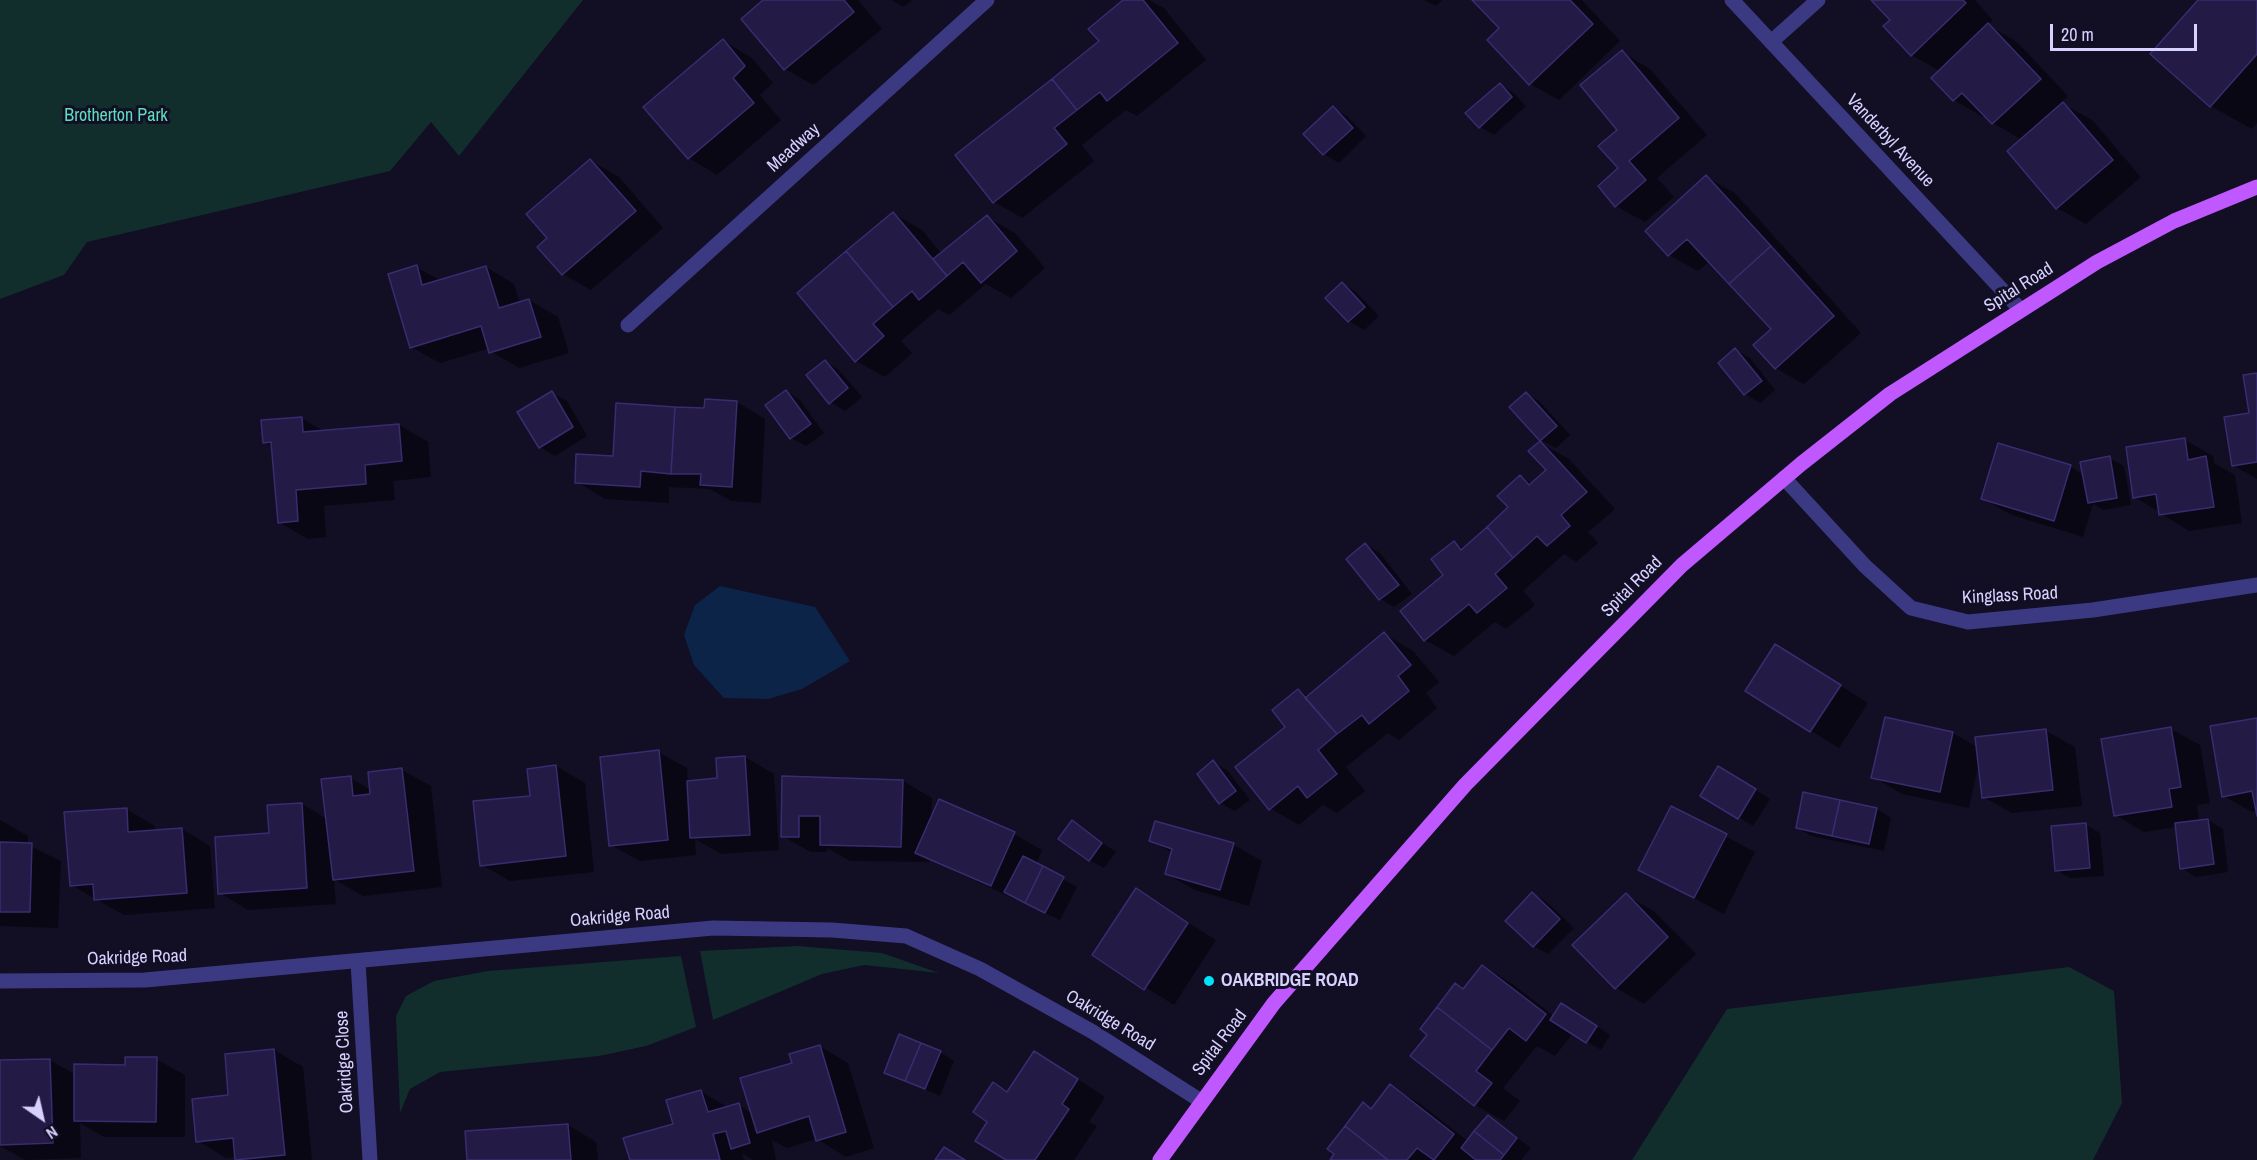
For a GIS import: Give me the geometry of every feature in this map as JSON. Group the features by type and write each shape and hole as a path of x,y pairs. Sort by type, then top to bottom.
{"main road":[{"name":"Spital Road","path":"1160,1160 1274,1003 1465,785 1682,565 1784,478 1890,394 2097,262 2174,221 2257,187"}],"street":[{"name":"Meadway","path":"628,325 987,0"},
{"name":"Vanderbyl Avenue","path":"1732,0 2020,309"},
{"path":"1771,42 1818,0"},
{"name":"Kinglass Road","path":"1784,478 1865,566 1911,608 1968,622 2093,610 2257,585"},
{"name":"Oakridge Road","path":"0,981 145,980 712,928 832,930 906,936 980,969 1093,1032 1201,1101"},
{"name":"Oakridge Close","path":"358,962 370,1160"}],"green space":[{"name":"Brotherton Park","path":"0,0 583,0 459,156 431,122 390,171 87,242 64,275 0,299"},
{"path":"798,946 882,953 939,973 864,965 822,974 713,1020 700,951"},
{"path":"681,956 696,1027 646,1046 599,1056 440,1072 410,1089 400,1113 396,1016 406,996 434,981 488,971"},
{"path":"2069,967 2114,991 2122,1103 2093,1160 1632,1160 1727,1009"}],"water":[{"path":"720,586 815,607 850,661 802,689 768,699 724,698 694,665 684,635 695,605"}],"building":[{"path":"763,0 844,0 854,12 784,70 741,19"},
{"path":"1123,0 1143,0 1178,43 1107,101 1100,92 1077,110 1052,79 1099,41 1088,29"},
{"path":"1472,0 1570,0 1593,24 1529,85 1487,40 1499,28"},
{"path":"1871,0 1963,0 1966,3 1911,56 1883,26 1890,20"},
{"path":"2198,0 2257,0 2257,54 2210,107 2150,54"},
{"path":"1988,23 2041,79 1992,124 1962,93 1953,101 1931,78"},
{"path":"723,39 745,66 733,78 754,103 688,159 643,107"},
{"path":"1622,50 1679,118 1629,161 1646,180 1615,207 1598,186 1618,168 1598,146 1617,130 1580,85"},
{"path":"1052,79 1077,110 1054,128 1067,144 993,203 955,155"},
{"path":"1500,83 1512,97 1479,128 1465,113"},
{"path":"2063,102 2113,160 2056,209 2007,151"},
{"path":"1333,106 1353,128 1323,155 1303,134"},
{"path":"590,159 636,211 562,275 537,247 547,238 526,214"},
{"path":"1706,175 1771,246 1729,284 1687,239 1668,256 1645,231"},
{"path":"893,212 947,276 919,300 912,291 893,307 846,251"},
{"path":"987,215 1017,251 981,283 963,262 947,276 933,259"},
{"path":"1771,246 1834,316 1775,369 1753,345 1771,329 1729,284"},
{"path":"846,251 893,307 873,324 884,336 855,362 797,293"},
{"path":"417,265 422,285 486,266 499,308 529,299 541,337 489,353 481,326 410,348 388,274"},
{"path":"1342,282 1365,307 1348,322 1325,298"},
{"path":"1735,348 1762,381 1744,395 1718,363"},
{"path":"825,360 848,388 829,404 806,375"},
{"path":"2257,373 2257,462 2232,466 2224,417 2249,413 2243,375"},
{"path":"786,390 811,424 790,439 765,405"},
{"path":"552,391 573,427 539,448 517,412"},
{"path":"1526,392 1557,426 1540,441 1509,407"},
{"path":"705,399 737,401 732,487 700,485 701,474 671,474 675,407 704,408"},
{"path":"616,403 675,407 671,474 641,471 640,487 575,483 576,454 613,456"},
{"path":"302,417 303,432 399,424 402,461 365,465 366,484 296,490 298,521 278,523 271,442 263,443 261,420"},
{"path":"2185,438 2188,460 2206,456 2214,507 2159,515 2156,494 2133,498 2126,447"},
{"path":"1540,441 1587,492 1561,515 1570,526 1547,546 1537,536 1513,558 1487,527 1508,507 1497,496 1520,475 1529,485 1546,470 1528,451"},
{"path":"1998,443 2071,465 2054,521 1981,499"},
{"path":"2110,456 2117,498 2088,503 2080,462"},
{"path":"1487,527 1513,558 1495,574 1507,588 1477,613 1469,604 1424,641 1400,611 1443,575 1431,559 1454,541 1461,550"},
{"path":"1365,543 1399,585 1379,600 1346,559"},
{"path":"1384,632 1411,665 1398,676 1409,691 1369,724 1362,715 1337,734 1305,698"},
{"path":"1775,644 1841,685 1810,732 1745,691"},
{"path":"1298,689 1337,734 1318,750 1337,774 1307,798 1298,786 1269,810 1235,767 1285,727 1272,710"},
{"path":"1885,717 1953,732 1940,792 1871,778"},
{"path":"2257,718 2257,816 2252,791 2222,797 2210,726"},
{"path":"2171,727 2181,787 2169,789 2172,807 2114,816 2101,739"},
{"path":"2046,729 2053,790 1982,798 1975,737"},
{"path":"659,750 668,840 609,846 600,757"},
{"path":"745,756 750,835 690,838 687,781 717,778 716,758"},
{"path":"1213,760 1236,791 1219,804 1197,774"},
{"path":"556,765 566,856 480,866 473,801 530,796 527,769"},
{"path":"1718,766 1756,789 1738,819 1700,796"},
{"path":"402,768 414,871 333,880 321,779 351,776 353,796 370,794 368,772"},
{"path":"782,776 903,780 901,847 820,845 820,816 799,816 799,837 781,837"},
{"path":"1803,792 1840,800 1832,836 1796,828"},
{"path":"939,799 1015,832 991,886 915,853"},
{"path":"1840,800 1877,808 1869,844 1832,836"},
{"path":"302,803 307,888 218,894 215,837 269,833 267,805"},
{"path":"1671,806 1727,834 1694,898 1638,870"},
{"path":"127,808 128,832 182,828 187,893 94,900 93,884 70,886 64,812"},
{"path":"2208,819 2214,864 2180,869 2175,823"},
{"path":"1072,820 1102,843 1089,861 1058,839"},
{"path":"1155,821 1234,843 1220,890 1165,874 1172,849 1149,841"},
{"path":"2086,823 2090,868 2055,871 2051,826"},
{"path":"0,842 32,843 30,912 0,912"},
{"path":"1023,856 1043,866 1025,903 1004,892"},
{"path":"1043,866 1064,877 1045,913 1025,903"},
{"path":"1136,888 1188,923 1144,990 1092,955"},
{"path":"1532,892 1560,919 1533,947 1505,921"},
{"path":"1626,893 1668,937 1615,989 1572,945"},
{"path":"1482,965 1546,1014 1526,1041 1509,1028 1492,1050 1437,1007 1455,983 1463,989"},
{"path":"1561,1003 1597,1026 1586,1043 1550,1020"},
{"path":"1437,1007 1492,1050 1476,1071 1492,1083 1474,1106 1410,1056 1427,1035 1420,1029"},
{"path":"899,1034 921,1043 905,1081 884,1073"},
{"path":"921,1043 941,1051 925,1089 905,1081"},
{"path":"820,1045 846,1132 816,1141 809,1116 757,1133 740,1078 792,1063 789,1054"},
{"path":"274,1049 285,1155 235,1160 233,1138 196,1142 192,1099 228,1095 225,1054"},
{"path":"1034,1051 1078,1079 1062,1104 1069,1109 1035,1160 1006,1160 975,1141 987,1122 973,1112 993,1082 1007,1092"},
{"path":"125,1057 157,1057 156,1122 74,1121 74,1064 125,1065"},
{"path":"50,1059 53,1143 0,1145 0,1060"},
{"path":"1390,1084 1454,1134 1434,1160 1417,1148 1407,1160 1388,1160 1345,1126 1363,1102 1371,1109"},
{"path":"701,1090 708,1112 739,1103 750,1143 731,1149 726,1131 713,1134 720,1160 630,1160 623,1138 673,1124 666,1100"},
{"path":"1488,1115 1517,1138 1504,1155 1474,1131"},
{"path":"568,1124 571,1160 467,1160 465,1131"},
{"path":"1345,1126 1388,1160 1330,1160 1334,1154 1327,1149"},
{"path":"1474,1131 1504,1155 1500,1160 1476,1160 1461,1148"},
{"path":"944,1147 965,1160 935,1160"}],"place":[{"name":"OAKBRIDGE ROAD","path":"1209,981"}]}
